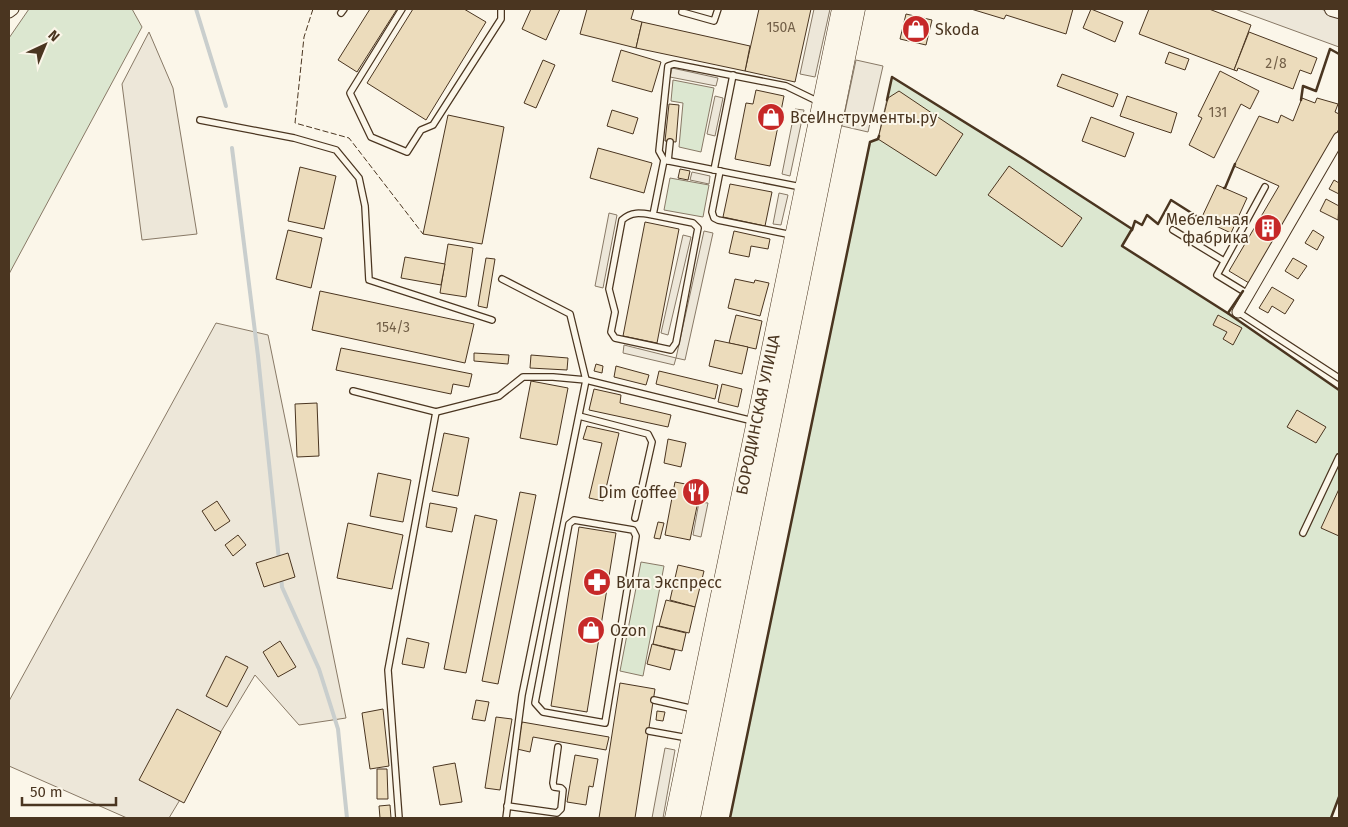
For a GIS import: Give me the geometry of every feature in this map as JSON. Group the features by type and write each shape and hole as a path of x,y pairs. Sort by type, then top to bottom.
{"main road":[{"name":"БОРОДИНСКАЯ УЛИЦА","path":"674,818 841,9"},
{"name":"БОРОДИНСКАЯ УЛИЦА","path":"691,818 856,9"}],"street":[{"path":"9,12 12,9"},
{"path":"1238,312 1339,138"}],"lane":[{"path":"402,9 350,93 371,137 406,152 421,130 433,125 501,19 501,9"},
{"path":"683,9 682,12 714,22 718,9"},
{"path":"804,188 666,161 658,151 668,66 674,64 786,86 821,103"},
{"path":"733,75 717,171 712,212 714,218 794,235"},
{"path":"200,120 279,135 336,150 359,178 365,206 369,280 492,320"},
{"path":"653,215 670,142"},
{"path":"1248,294 1217,275 1265,187"},
{"path":"638,212 653,215 693,223 698,228 676,343 671,350 618,340 612,335 615,312 609,289 622,220 626,216 638,212"},
{"path":"1173,230 1224,261"},
{"path":"502,279 570,314 586,380 522,695 506,818"},
{"path":"1238,312 1339,378"},
{"path":"352,391 436,412 499,396 523,377 553,377 586,380 755,421"},
{"path":"399,818 388,670 436,412"},
{"path":"579,416 648,434 652,442 635,518"},
{"path":"1304,533 1339,457"},
{"path":"605,723 636,536 633,530 574,520 569,524 535,703 543,712 614,725"},
{"path":"654,700 696,709"},
{"path":"649,731 690,738"},
{"path":"507,806 557,813 561,809 563,790 554,786 553,783 558,747"}],"green space":[{"path":"29,9 132,9 142,27 9,274 9,38"},
{"path":"892,77 1132,229 1122,246 1229,314 1339,390 1339,797 1331,818 730,818 870,142 878,139"},
{"path":"673,80 714,88 701,152 679,147 683,103 671,101"},
{"path":"670,178 709,185 703,217 664,210"},
{"path":"641,562 664,566 643,676 620,671"}],"shaded area":[{"path":"814,9 830,9 815,77 800,74"},
{"path":"1235,9 1321,9 1339,16 1339,47"},
{"path":"149,32 173,88 197,234 142,240 122,84"},
{"path":"856,60 883,66 868,132 842,126"},
{"path":"672,68 718,78 716,86 670,77"},
{"path":"715,96 723,98 715,136 707,134"},
{"path":"795,109 804,110 790,176 782,174"},
{"path":"692,172 710,176 709,184 690,180"},
{"path":"779,193 788,195 781,225 773,224"},
{"path":"609,213 617,215 603,288 595,286"},
{"path":"704,231 713,233 685,360 676,358"},
{"path":"683,235 691,237 668,335 661,333"},
{"path":"216,323 268,335 346,718 299,725 255,675 169,818 127,818 9,766 9,701"},
{"path":"624,345 676,358 674,365 623,353"},
{"path":"699,502 708,503 701,537 693,535"},
{"path":"665,748 675,750 663,818 652,818"}],"building":[{"path":"370,9 397,9 357,72 338,60"},
{"path":"413,9 464,9 486,22 426,120 367,83"},
{"path":"531,9 560,9 546,40 522,29"},
{"path":"587,9 634,9 631,19 642,22 636,48 580,34"},
{"path":"759,9 811,9 795,82 745,71"},
{"path":"971,9 1073,9 1066,34 1006,15 1004,19"},
{"path":"1091,9 1123,22 1115,42 1083,28"},
{"path":"1149,9 1209,9 1251,25 1234,70 1139,34"},
{"path":"906,14 932,20 926,45 900,39"},
{"path":"642,22 750,46 745,71 636,48"},
{"path":"1249,32 1317,58 1311,74 1300,70 1293,89 1238,68 1237,71 1234,70"},
{"path":"621,50 661,62 652,92 612,81"},
{"path":"1169,52 1189,59 1185,70 1165,63"},
{"path":"543,60 555,65 536,108 524,103"},
{"path":"1220,71 1259,91 1250,109 1241,104 1214,158 1189,145 1202,118 1198,116"},
{"path":"1062,74 1118,94 1113,107 1057,86"},
{"path":"756,90 784,96 770,166 735,159 746,103 753,104"},
{"path":"899,91 963,134 936,176 878,139 888,98"},
{"path":"1127,96 1177,113 1171,133 1120,116"},
{"name":"Мебельная фабрика","path":"1302,98 1315,103 1317,98 1338,104 1335,112 1339,114 1339,129 1249,283 1229,271 1279,186 1234,166 1259,116 1278,123 1281,115 1293,121"},
{"path":"669,104 679,105 676,142 665,141"},
{"path":"612,110 638,118 633,134 607,126"},
{"path":"448,115 504,127 482,244 423,234"},
{"path":"1091,117 1134,133 1125,157 1082,141"},
{"path":"598,148 652,163 644,193 590,178"},
{"path":"1009,166 1082,218 1062,247 988,195"},
{"path":"300,167 336,176 324,229 288,221"},
{"path":"680,169 690,171 688,180 678,178"},
{"path":"1334,180 1339,183 1339,194 1329,189"},
{"path":"730,184 772,192 765,226 723,217"},
{"path":"1217,185 1247,198 1231,233 1201,219"},
{"path":"1326,199 1339,206 1338,220 1320,211"},
{"path":"645,222 679,229 657,343 623,336"},
{"path":"288,230 322,238 311,288 276,279"},
{"path":"1313,230 1324,237 1317,250 1305,243"},
{"path":"734,231 770,239 768,249 751,246 749,257 729,253"},
{"path":"448,244 473,248 466,297 440,293"},
{"path":"405,257 445,264 441,285 401,278"},
{"path":"486,258 495,259 487,308 478,306"},
{"path":"1293,258 1307,266 1298,279 1285,271"},
{"path":"735,279 754,283 755,280 769,283 760,316 728,308"},
{"path":"1272,287 1294,300 1285,314 1272,306 1268,313 1259,308"},
{"path":"320,291 474,324 465,363 312,330"},
{"path":"736,315 762,321 756,349 729,343"},
{"path":"1218,315 1242,328 1233,345 1223,339 1227,332 1213,325"},
{"path":"715,340 748,347 742,374 709,366"},
{"path":"341,348 472,374 469,387 453,384 451,394 336,370"},
{"path":"474,353 509,355 508,364 474,361"},
{"path":"531,355 568,358 567,370 530,368"},
{"path":"596,364 603,366 602,373 594,371"},
{"path":"616,366 649,375 646,385 614,377"},
{"path":"659,371 718,385 715,399 656,384"},
{"path":"531,381 568,388 557,445 520,438"},
{"path":"722,384 742,389 738,407 718,402"},
{"path":"594,389 621,395 620,403 671,415 668,427 589,410"},
{"path":"317,403 319,456 297,457 295,404"},
{"path":"1297,410 1326,427 1316,443 1287,427"},
{"path":"587,426 619,433 603,501 589,498 602,443 583,439"},
{"path":"444,433 469,438 458,496 432,491"},
{"path":"668,439 686,443 681,467 664,463"},
{"path":"378,473 411,480 403,522 370,516"},
{"path":"675,482 701,487 690,540 665,535"},
{"path":"1339,489 1339,536 1321,528"},
{"path":"520,492 536,495 498,684 482,681"},
{"path":"217,501 230,521 215,531 202,511"},
{"path":"430,503 457,508 452,532 426,527"},
{"path":"475,515 497,520 466,673 444,669"},
{"path":"658,522 664,523 660,539 654,538"},
{"path":"348,523 403,535 392,589 337,578"},
{"path":"579,527 616,533 587,712 551,706"},
{"path":"238,535 246,545 233,556 225,545"},
{"path":"288,553 295,577 264,587 256,563"},
{"path":"678,565 704,571 695,607 670,600"},
{"path":"666,600 695,607 689,633 659,626"},
{"path":"657,626 686,633 682,651 653,644"},
{"path":"407,638 429,643 424,668 402,664"},
{"path":"280,641 296,667 278,677 263,652"},
{"path":"652,644 675,650 670,670 647,664"},
{"path":"226,656 248,667 227,707 206,696"},
{"path":"620,683 655,689 635,818 599,818"},
{"path":"476,700 489,702 485,721 472,719"},
{"path":"177,709 221,732 184,803 139,780"},
{"path":"383,709 389,766 370,769 362,713"},
{"path":"657,711 665,712 663,721 656,720"},
{"path":"496,717 512,719 500,790 485,788"},
{"path":"522,722 609,737 606,750 533,737 530,752 517,749"},
{"path":"575,755 598,759 593,787 589,786 586,805 567,802"},
{"path":"455,763 462,802 440,805 433,767"},
{"path":"377,769 387,769 388,799 377,799"},
{"path":"390,805 391,818 380,818 379,806"}],"waterway":[{"path":"196,9 226,106"},
{"path":"232,148 258,356 279,560"},
{"path":"281,577 282,587 319,669 338,729 347,818"}],"fence":[{"path":"313,9 304,37 295,123 349,138 423,234"}],"wall":[{"path":"1301,100 1303,86 1316,91 1330,49 1339,54"},
{"path":"887,100 892,77 1024,159 1132,229 1122,246 1229,314 1339,390"},
{"path":"730,818 870,142 878,139 879,136"},
{"path":"1224,188 1235,164"},
{"path":"1132,230 1135,221 1142,225 1147,215 1158,224 1171,200 1201,219 1202,217"},
{"path":"1228,313 1243,291"},
{"path":"1331,818 1339,797"}],"place":[{"name":"Skoda","path":"916,29"},
{"name":"ВсеИнструменты.ру","path":"771,117"},
{"name":"Мебельная фабрика","path":"1268,228"},
{"name":"Dim Coffee","path":"696,492"},
{"name":"Вита Экспресс","path":"597,582"},
{"name":"Ozon","path":"591,630"}]}
